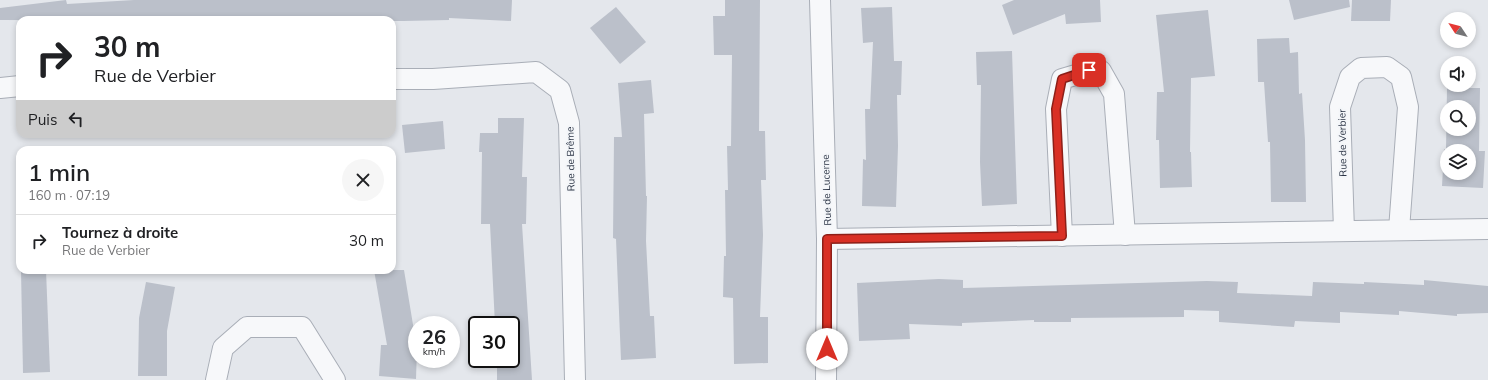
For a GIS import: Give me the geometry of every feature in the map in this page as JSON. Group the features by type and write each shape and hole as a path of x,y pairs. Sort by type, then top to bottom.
{"street":[{"name":"Rue de Lucerne","path":"820,0 827,239 826,380"},
{"name":"Rue de Verbier","path":"1344,231 1340,107 1350,77 1361,68 1387,67 1401,77 1408,107 1399,230"},
{"path":"1062,236 1056,109 1062,79 1089,70 1101,71 1114,94 1125,235"},
{"name":"Rue de Brême","path":"396,79 433,79 536,72 560,90 569,123 575,380"},
{"path":"0,88 16,86"},
{"path":"827,239 1488,229"},
{"path":"216,380 223,348 247,327 302,327 335,380"}],"building":[{"path":"66,0 67,4 134,0 512,0 511,21 449,18 449,20 396,21 396,16 16,16 16,20 0,20 0,8"},
{"path":"725,0 760,0 759,131 765,131 766,180 761,180 763,235 760,317 768,317 768,363 734,364 733,298 723,297 724,256 726,256 725,190 728,190 727,146 731,146 732,55 714,55 713,16 725,16"},
{"path":"1014,0 1100,0 1101,22 1066,24 1065,14 1013,35 1002,5"},
{"path":"1289,0 1349,0 1350,7 1294,20"},
{"path":"1352,0 1391,0 1390,21 1351,21"},
{"path":"616,7 646,42 620,64 590,28"},
{"path":"892,7 894,61 902,61 901,95 897,95 898,146 896,207 862,206 863,159 866,160 865,109 870,109 873,42 863,43 861,8"},
{"path":"1208,10 1215,76 1191,78 1190,152 1192,187 1160,188 1159,140 1156,140 1157,92 1164,92 1156,15"},
{"path":"1289,38 1290,53 1298,52 1299,94 1302,93 1305,140 1306,202 1271,202 1270,142 1268,142 1264,82 1258,82 1257,39"},
{"path":"1012,51 1017,204 982,206 980,162 981,85 977,85 976,52"},
{"path":"651,80 654,113 644,114 647,196 646,241 650,316 654,316 656,358 621,360 616,239 613,238 614,137 622,137 618,83"},
{"path":"1476,88 1480,88 1479,151 1485,151 1483,188 1442,186 1442,180 1476,180 1476,144 1446,144 1446,136 1476,136 1476,100 1447,100 1447,92 1476,92"},
{"path":"498,118 524,118 522,177 527,177 526,224 522,224 532,380 497,380 497,368 520,368 520,316 495,316 490,224 481,224 482,152 479,152 480,133 498,133"},
{"path":"443,121 445,149 405,153 402,125"},
{"path":"396,270 404,270 412,316 408,316 408,368 416,368 416,379 379,376 381,345 387,345 375,274 396,274"},
{"path":"21,274 46,274 50,372 23,373"},
{"path":"939,279 963,280 963,288 1207,281 1238,282 1237,293 1312,296 1313,282 1364,284 1364,282 1424,285 1424,280 1488,286 1488,313 1457,314 1457,316 1399,311 1399,315 1340,312 1340,323 1295,321 1294,327 1219,322 1219,311 1184,310 1184,317 1071,318 1071,322 1034,322 1034,320 962,323 962,326 909,324 910,339 859,341 857,283"},
{"path":"146,282 175,287 167,331 167,376 138,376 139,318"}],"route":[{"path":"827,349 827,239 1062,236 1056,109 1062,79 1089,70"}]}
